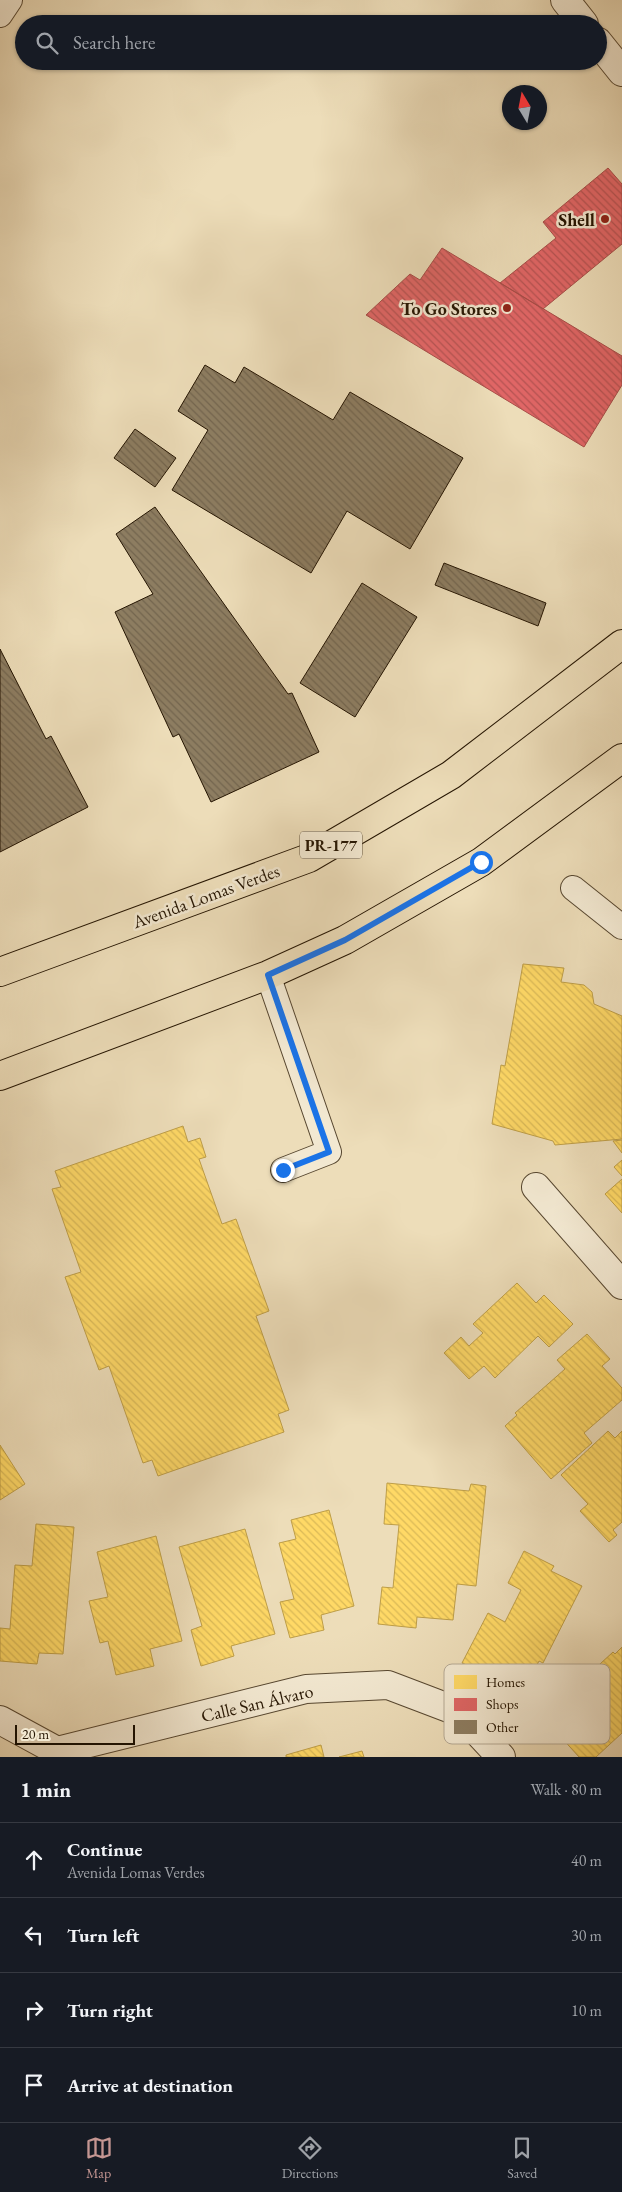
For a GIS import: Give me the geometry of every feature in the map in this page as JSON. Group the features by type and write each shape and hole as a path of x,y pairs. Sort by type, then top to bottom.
{"main road":[{"name":"Avenida Lomas Verdes","path":"0,972 309,858 451,776 622,644"},
{"path":"0,1076 268,975 345,940 481,862 622,758"}],"street":[{"path":"565,0 577,15"},
{"path":"607,53 622,72"},
{"path":"536,1187 622,1285"},
{"name":"Calle San Álvaro","path":"0,1720 57,1754 306,1689 388,1685 444,1706"},
{"name":"Calle San Álvaro","path":"488,1744 500,1757"}],"lane":[{"path":"0,15 10,0"},
{"path":"574,888 622,928"},
{"path":"268,975 329,1152 283,1170"}],"building: Homes":[{"path":"523,964 564,968 561,982 584,985 592,992 594,1004 622,1016 622,1139 555,1145 553,1141 492,1124 501,1065 505,1066"},
{"path":"183,1126 188,1142 200,1138 206,1157 199,1159 222,1224 236,1219 269,1311 256,1316 289,1410 278,1414 284,1432 158,1476 152,1460 143,1463 109,1366 99,1370 65,1277 81,1272 52,1189 61,1187 55,1171"},
{"path":"622,1140 622,1153 613,1141"},
{"path":"622,1160 622,1176 614,1167"},
{"path":"622,1179 622,1213 605,1194"},
{"path":"517,1283 536,1303 544,1295 573,1324 549,1347 538,1336 495,1378 484,1366 469,1379 444,1353 461,1337 469,1346 483,1333 473,1324"},
{"path":"587,1334 610,1359 602,1366 622,1388 622,1400 584,1433 592,1443 551,1479 505,1426 517,1415 515,1413 565,1369 557,1360"},
{"path":"608,1431 615,1438 622,1431 622,1522 613,1530 617,1535 609,1542 580,1511 588,1504 561,1475"},
{"path":"0,1445 25,1484 0,1500"},
{"path":"387,1483 469,1491 471,1484 486,1486 476,1586 457,1584 453,1620 417,1617 416,1628 378,1624 382,1587 393,1588 399,1525 384,1524"},
{"path":"329,1510 354,1606 321,1615 324,1630 290,1638 280,1602 294,1599 279,1543 296,1539 291,1520"},
{"path":"36,1524 74,1527 63,1654 39,1653 37,1664 0,1661 0,1628 10,1629 15,1565 32,1566"},
{"path":"245,1529 275,1634 231,1646 234,1656 201,1666 191,1630 202,1626 179,1547"},
{"path":"156,1536 182,1641 150,1649 154,1666 116,1675 108,1641 100,1643 89,1601 108,1597 97,1552"},
{"path":"524,1551 554,1566 551,1571 582,1586 543,1663 539,1661 538,1664 462,1663 488,1613 505,1622 521,1590 508,1583"},
{"path":"622,1647 622,1733 596,1757 579,1757 567,1744 610,1744 610,1664 600,1664 613,1652 615,1654"},
{"path":"321,1745 324,1757 286,1757 286,1755"},
{"path":"362,1751 364,1757 339,1757"}],"building: Shops":[{"path":"608,168 622,184 622,244 543,309 500,283 556,238 543,222"},
{"path":"442,248 622,356 622,385 584,447 366,315 410,274 420,280"}],"building: Other":[{"path":"205,365 235,383 244,367 333,420 350,392 463,458 410,549 347,511 311,573 172,490 208,430 178,411"},
{"path":"135,429 176,458 155,487 114,458"},
{"path":"155,507 288,694 292,693 319,752 211,802 179,734 173,737 115,612 153,594 116,534"},
{"path":"444,563 546,603 538,626 435,585"},
{"path":"362,583 417,617 355,717 300,683"},
{"path":"0,649 46,739 51,736 88,807 0,852"}],"place":[{"name":"Shell","path":"605,219"},
{"name":"To Go Stores","path":"507,308"}],"route":[{"path":"283,1170 329,1152 268,975 345,940 481,862"}]}
